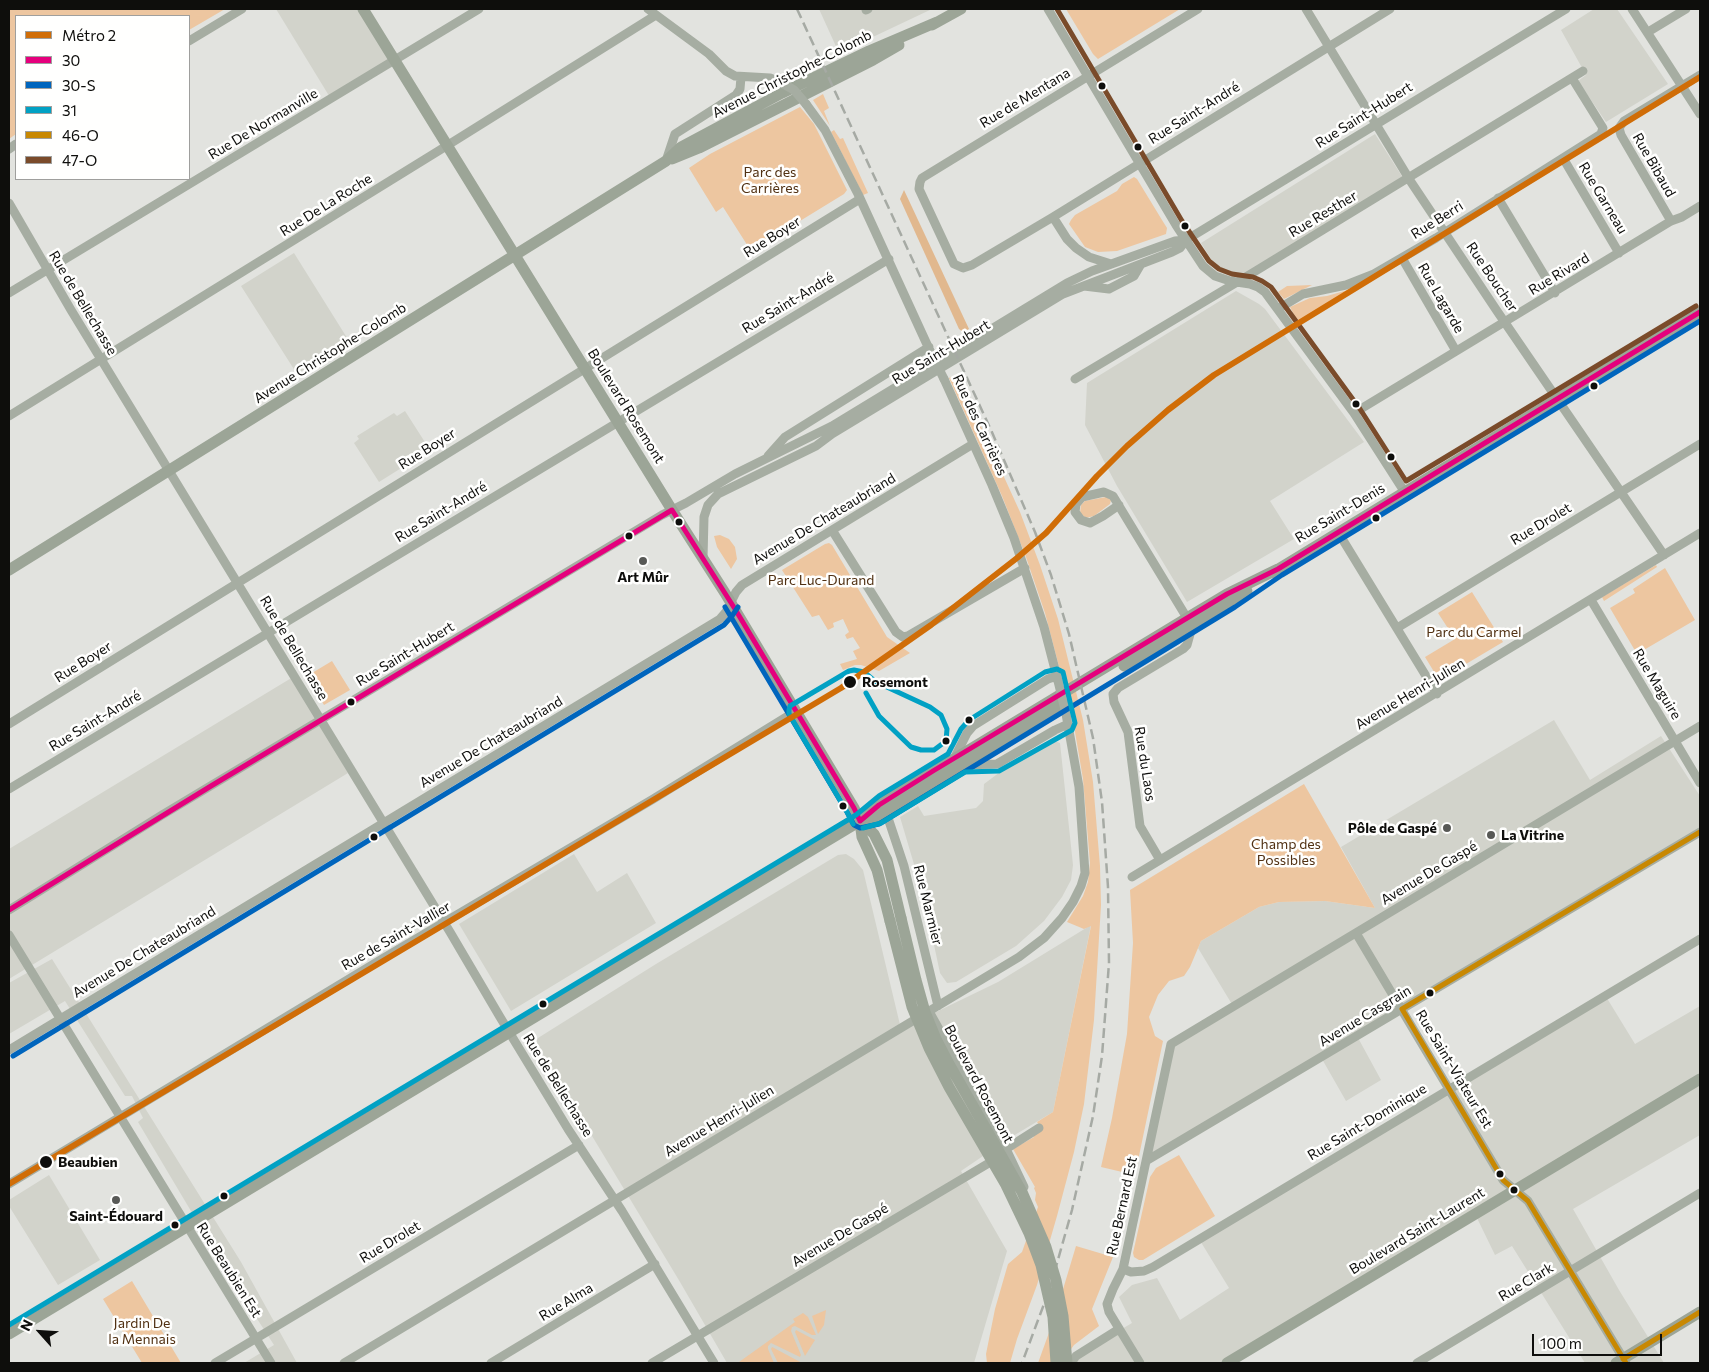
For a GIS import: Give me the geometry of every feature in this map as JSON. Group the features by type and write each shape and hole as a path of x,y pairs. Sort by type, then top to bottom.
{"main road":[{"name":"Boulevard Rosemont","path":"363,9 731,603 854,808 860,821 862,837 896,919 925,1012 936,1039 1022,1192 1046,1247 1056,1280 1069,1363"},
{"name":"Avenue Christophe-Colomb","path":"9,570 516,256 666,161 681,147 869,51 937,22 961,9"},
{"name":"Rue Saint-Denis","path":"9,1334 860,821 879,805 958,762 1191,620 1227,594 1278,569 1700,312"},
{"name":"Rue Saint-Denis","path":"860,821 877,817 886,812 958,762"},
{"name":"Boulevard Rosemont","path":"896,919 912,1007 928,1048 1006,1185 1029,1233 1041,1265 1053,1317 1056,1363"},
{"name":"Boulevard Saint-Laurent","path":"1227,1363 1700,1079"},
{"path":"1622,1362 1700,1312"}],"street":[{"path":"190,40 242,9"},
{"name":"Rue De Normanville","path":"9,293 479,9"},
{"name":"Rue des Carrières","path":"648,9 709,54 726,71 735,76 770,78 794,90 825,130 860,199 1002,508 1025,568 1044,627 1068,724 1081,808 1085,866 1084,879"},
{"path":"1048,9 1186,240 1208,271 1222,279 1250,284 1265,292 1354,413 1404,492"},
{"name":"Rue de Mentana","path":"959,267 953,263 920,192 920,182 924,176 1198,9"},
{"name":"Rue Boucher","path":"1306,9 1409,178 1664,555"},
{"name":"Rue Saint-André","path":"959,267 965,268 972,265 1053,217 1390,9"},
{"name":"Rue Saint-Hubert","path":"703,558 704,517 708,505 713,498 738,482 816,446 832,434 1063,294 1180,248 1186,240 1566,9"},
{"path":"1632,9 1700,114"},
{"path":"1648,32 1686,9"},
{"name":"Rue De La Roche","path":"9,416 656,15"},
{"name":"Rue Resther","path":"1075,379 1583,71"},
{"path":"1682,86 1700,75"},
{"name":"Avenue Christophe-Colomb","path":"666,161 674,134 736,95 740,89 741,77"},
{"name":"Rue Berri","path":"1278,309 1303,294 1346,286 1374,274 1445,232 1601,134 1602,128 1572,78"},
{"name":"Rue Bibaud","path":"1671,221 1621,135 1619,128 1622,123 1682,86"},
{"name":"Rue Garneau","path":"1564,158 1619,253"},
{"path":"1498,198 1555,292"},
{"name":"Rue Boyer","path":"9,724 860,199"},
{"name":"Rue de Bellechasse","path":"9,203 101,360 322,720 509,1033 655,1264 714,1363"},
{"name":"Rue Rivard","path":"1354,413 1671,221 1682,217 1700,206"},
{"path":"1053,217 1067,239 1081,253 1112,264"},
{"name":"Rue Saint-Hubert","path":"9,910 170,810 718,482 832,426 1067,283 1175,241 1186,240"},
{"name":"Rue Lagarde","path":"1402,258 1456,352"},
{"name":"Rue Saint-André","path":"9,789 888,259"},
{"path":"1084,286 1109,289 1134,276 1141,264"},
{"name":"Rue Saint-Hubert","path":"766,458 785,437 930,349"},
{"name":"Avenue De Chateaubriand","path":"9,1050 720,619 742,584 973,444"},
{"name":"Rue Drolet","path":"1397,628 1700,444"},
{"path":"1118,505 1090,523 1081,520 1075,512 1076,504 1082,497 1100,492 1110,494 1118,505 1191,620"},
{"path":"832,530 896,632 902,636 908,636 1025,568"},
{"path":"1338,532 1437,694"},
{"name":"Avenue Henri-Julien","path":"1132,877 1700,533"},
{"name":"Rue Maguire","path":"1591,600 1700,783"},
{"name":"Rue du Laos","path":"1160,860 1140,826 1128,732 1114,702 1113,694 1118,688 1183,649 1187,645 1192,627 1191,620"},
{"path":"1057,678 1048,679 973,726 967,733 958,762 997,764 1068,724"},
{"name":"Rue de Saint-Vallier","path":"9,1184 119,1116 796,711"},
{"name":"Avenue De Gaspé","path":"1171,1044 1700,726"},
{"name":"Rue Marmier","path":"886,812 904,866 938,1006"},
{"name":"Avenue Casgrain","path":"1146,1160 1700,832"},
{"name":"Avenue Henri-Julien","path":"344,1363 1019,957 1044,938 1057,924 1073,902 1084,879"},
{"name":"Rue Saint-Viateur Est","path":"1356,933 1503,1180 1528,1201 1622,1362"},
{"name":"Rue Beaubien Est","path":"9,935 59,1020 271,1363"},
{"name":"Rue Saint-Dominique","path":"1123,1269 1131,1272 1144,1271 1153,1267 1700,939"},
{"path":"913,1020 930,1058 1007,1193 1023,1225 1028,1208 1026,1193 1006,1149 929,1011"},
{"name":"Rue Bernard Est","path":"1140,1363 1109,1312 1108,1304 1113,1288 1123,1269 1171,1044"},
{"name":"Avenue De Gaspé","path":"652,1363 989,1163 1006,1149 1039,1128"},
{"name":"Rue Drolet","path":"216,1363 579,1145"},
{"name":"Rue Clark","path":"1417,1363 1700,1193"},
{"name":"Rue Alma","path":"491,1363 655,1264"},
{"path":"1069,1363 1081,1352 1120,1329"}],"shaded area":[{"path":"276,9 363,9 395,59 331,99"},
{"path":"819,9 932,9 839,53"},
{"path":"1594,9 1617,9 1668,84 1606,122 1578,81 1586,75 1561,30"},
{"path":"1375,134 1403,178 1240,278 1220,273 1201,243"},
{"path":"904,190 969,329 963,332 959,329 900,199"},
{"path":"294,253 349,341 297,374 241,286"},
{"path":"1236,291 1265,309 1364,442 1270,501 1294,539 1187,602 1117,486 1085,425 1087,383"},
{"path":"405,411 430,450 379,482 354,443 359,439 357,436 394,413 397,416"},
{"path":"293,677 348,773 9,979 9,849"},
{"path":"1554,720 1590,780 1661,736 1700,796 1700,836 1357,1036 1381,1080 1346,1101 1322,1059 1147,1159 1172,1043 1233,1006 1198,948 1201,941 1259,907 1279,902 1325,901 1375,908 1341,847"},
{"path":"1055,741 1060,743 1073,865 1071,880 1062,897 1044,921 1016,946 956,982 947,983 940,973 924,898 900,817 918,806 924,816 976,808 983,801 984,784 1000,772"},
{"path":"574,854 597,892 627,873 656,923 511,1011 459,924"},
{"path":"846,854 854,859 863,870 901,1029 998,982 1091,925 1053,1112 1008,1139 961,1171 1007,1251 974,1363 727,1363 536,1043 538,1038 656,964 838,855"},
{"path":"52,959 241,1262 297,1363 244,1363 274,1345 232,1280 138,1122 143,1118 132,1096 125,1096 65,1001 9,1034 9,983"},
{"path":"1605,995 1635,1044 1700,1006 1700,1135 1573,1209 1619,1290 1664,1363 1585,1363 1512,1246 1495,1255 1477,1218 1228,1363 1073,1363 1083,1352 1132,1323 1119,1297 1132,1285 1157,1278 1180,1320 1229,1288 1199,1239"},
{"path":"49,1175 100,1260 58,1285 9,1206 9,1200"}],"green space":[{"path":"9,9 225,9 190,29 190,15 15,15 15,135 9,139"},
{"path":"1066,9 1180,9 1098,59 1093,54"},
{"path":"823,94 829,108 824,111 830,126 813,100"},
{"name":"Parc des Carrières","path":"800,107 814,124 847,190 844,194 751,251 723,207 716,212 689,168 710,154"},
{"path":"834,130 840,139 843,138 868,193 863,195 831,132"},
{"path":"1134,177 1167,228 1166,234 1117,251 1098,252 1085,247 1069,224 1071,220 1075,215 1117,191 1122,184"},
{"path":"1312,285 1284,299 1278,292 1287,286"},
{"path":"1362,286 1299,325 1290,307 1310,298 1327,296"},
{"path":"957,374 1020,512 1058,619 1083,720 1093,782 1100,866 1101,905 1094,1020 1084,1104 1074,1152 1057,1216 1037,1285 1010,1363 987,1363 986,1354 995,1309 1008,1264 1022,1252 1038,1207 1035,1200 1035,1187 1013,1149 1034,1137 1032,1134 1041,1128 1037,1122 1053,1112 1091,926 1084,929 1067,922 1083,896 1088,882 1090,863 1083,779 1073,720 1045,613 1002,496 949,378"},
{"path":"1106,497 1111,500 1110,504 1094,516 1086,518 1080,513 1081,505 1085,501"},
{"path":"720,535 729,539 735,547 737,559 731,569 717,547 714,536"},
{"name":"Parc Luc-Durand","path":"829,543 832,545 887,637 910,653 879,671 861,665 855,665 843,670 840,664 857,659 853,651 860,648 853,637 847,639 845,635 849,632 843,619 833,623 834,627 828,630 819,615 812,617 782,570"},
{"path":"1656,565 1657,567 1604,601 1602,597"},
{"path":"1665,568 1695,620 1637,654 1610,608 1635,593 1633,589"},
{"name":"Parc du Carmel","path":"1472,592 1503,642 1439,680 1425,657 1455,639 1438,613"},
{"path":"332,661 350,690 324,705 307,676"},
{"name":"Champ des Possibles","path":"1304,784 1375,908 1325,901 1279,902 1259,907 1201,941 1184,976 1169,981 1158,995 1149,1017 1155,1036 1163,1041 1135,1175 1101,1167 1127,1034 1133,943 1130,890"},
{"path":"1179,1155 1215,1216 1143,1260 1139,1260 1134,1257 1133,1253 1150,1177 1156,1168"},
{"path":"1076,1246 1113,1257 1092,1309 1099,1326 1074,1345 1063,1363 1038,1363 1055,1316"},
{"name":"Jardin De la Mennais","path":"132,1281 181,1363 142,1363 103,1299"},
{"path":"826,1310 824,1325 818,1334 812,1316"},
{"path":"803,1313 808,1317 816,1335 812,1335 795,1326 792,1327 791,1331 801,1355 800,1357 771,1343 768,1349 774,1363 739,1362 795,1322 793,1319"},
{"path":"796,1330 815,1340 805,1356 795,1332"},
{"path":"772,1347 802,1363 778,1363 771,1349"}],"railway":[{"path":"797,9 991,430 1035,532 1051,575 1069,634 1093,738 1102,802 1108,887 1109,963 1102,1056 1093,1116 1072,1210 1050,1288 1022,1363"}],"metro line":[{"name":"2","path":"9,1184 841,688 931,625 1017,558 1046,533 1097,476 1127,446 1168,410 1214,375 1700,77"}],"transit line":[{"name":"47-O","path":"1057,9 1182,221 1209,261 1219,269 1232,274 1253,277 1271,287 1360,409 1406,481 1696,306"},
{"name":"30","path":"9,910 211,786 672,510 735,609 860,821 879,805 933,771 1227,594 1278,569 1700,312"},
{"name":"30-S","path":"725,607 854,825 860,828 879,824 1235,607 1282,575 1700,321"},
{"name":"30-S","path":"13,1056 724,625 738,607"},
{"name":"31","path":"9,1325 856,815 879,796 948,754 961,729 969,720 1045,672 1057,669 1063,672 1075,723 1072,730 999,771 965,772 881,823 863,828"},
{"name":"31","path":"853,824 789,714 790,706 849,671 864,672 876,682 930,707 941,715 947,729 946,741 934,750 921,750 911,747 879,716 866,693"},
{"name":"46-O","path":"1402,1009 1700,832"},
{"name":"46-O","path":"1402,1009 1503,1180 1528,1201 1626,1363"},
{"name":"46-O","path":"1623,1359 1700,1312"}],"place":[{"name":"Art Mûr","path":"643,561"},
{"name":"Rosemont","path":"850,682"},
{"name":"Pôle de Gaspé","path":"1447,828"},
{"name":"La Vitrine","path":"1491,835"},
{"name":"Beaubien","path":"46,1162"},
{"name":"Saint-Édouard","path":"116,1200"}]}
